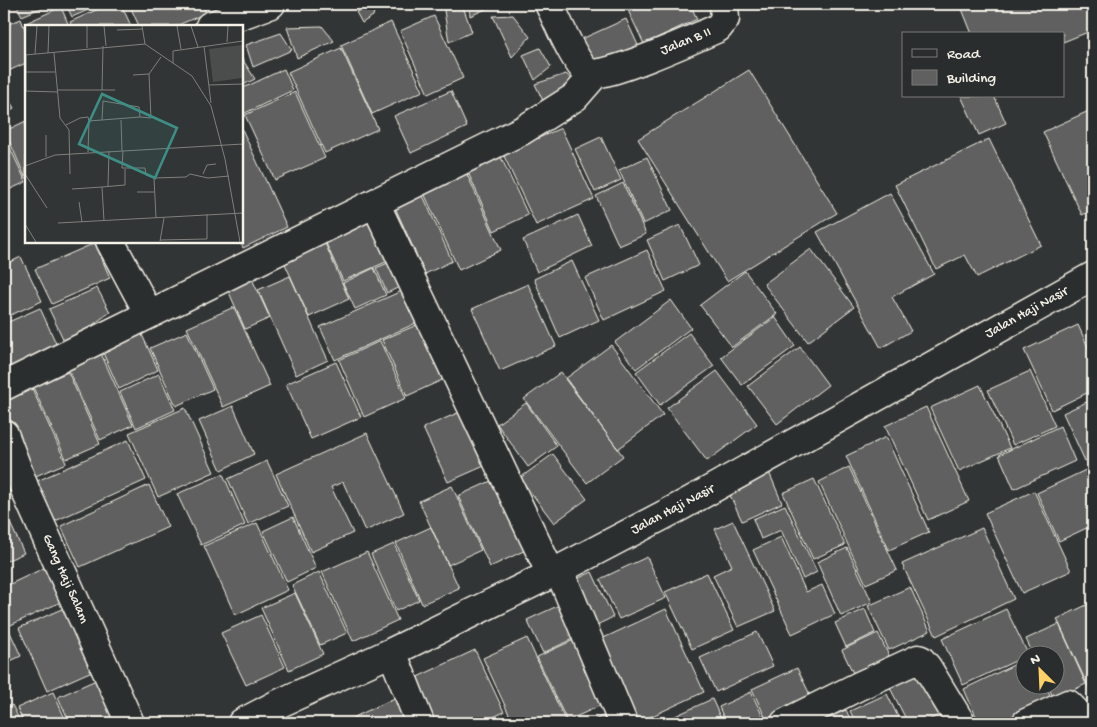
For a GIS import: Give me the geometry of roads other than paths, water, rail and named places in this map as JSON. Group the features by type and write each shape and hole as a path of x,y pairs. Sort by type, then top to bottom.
{"street":[{"path":"213,25 271,4"},
{"path":"4,386 523,130 575,97 595,74 586,70 576,57 549,4"},
{"name":"Jalan B II","path":"595,74 629,65 718,28 725,19 724,4"},
{"path":"375,204 555,572 623,723"},
{"path":"111,242 149,314"},
{"name":"Jalan Haji Nasir","path":"242,723 555,572 683,505 1093,276"},
{"name":"Gang Haji Salam","path":"4,434 26,492 130,723"},
{"path":"392,652 420,723"},
{"path":"785,723 858,686 918,659 927,667 960,723"},
{"path":"1026,723 1068,704 1076,712 1082,723"}]}
